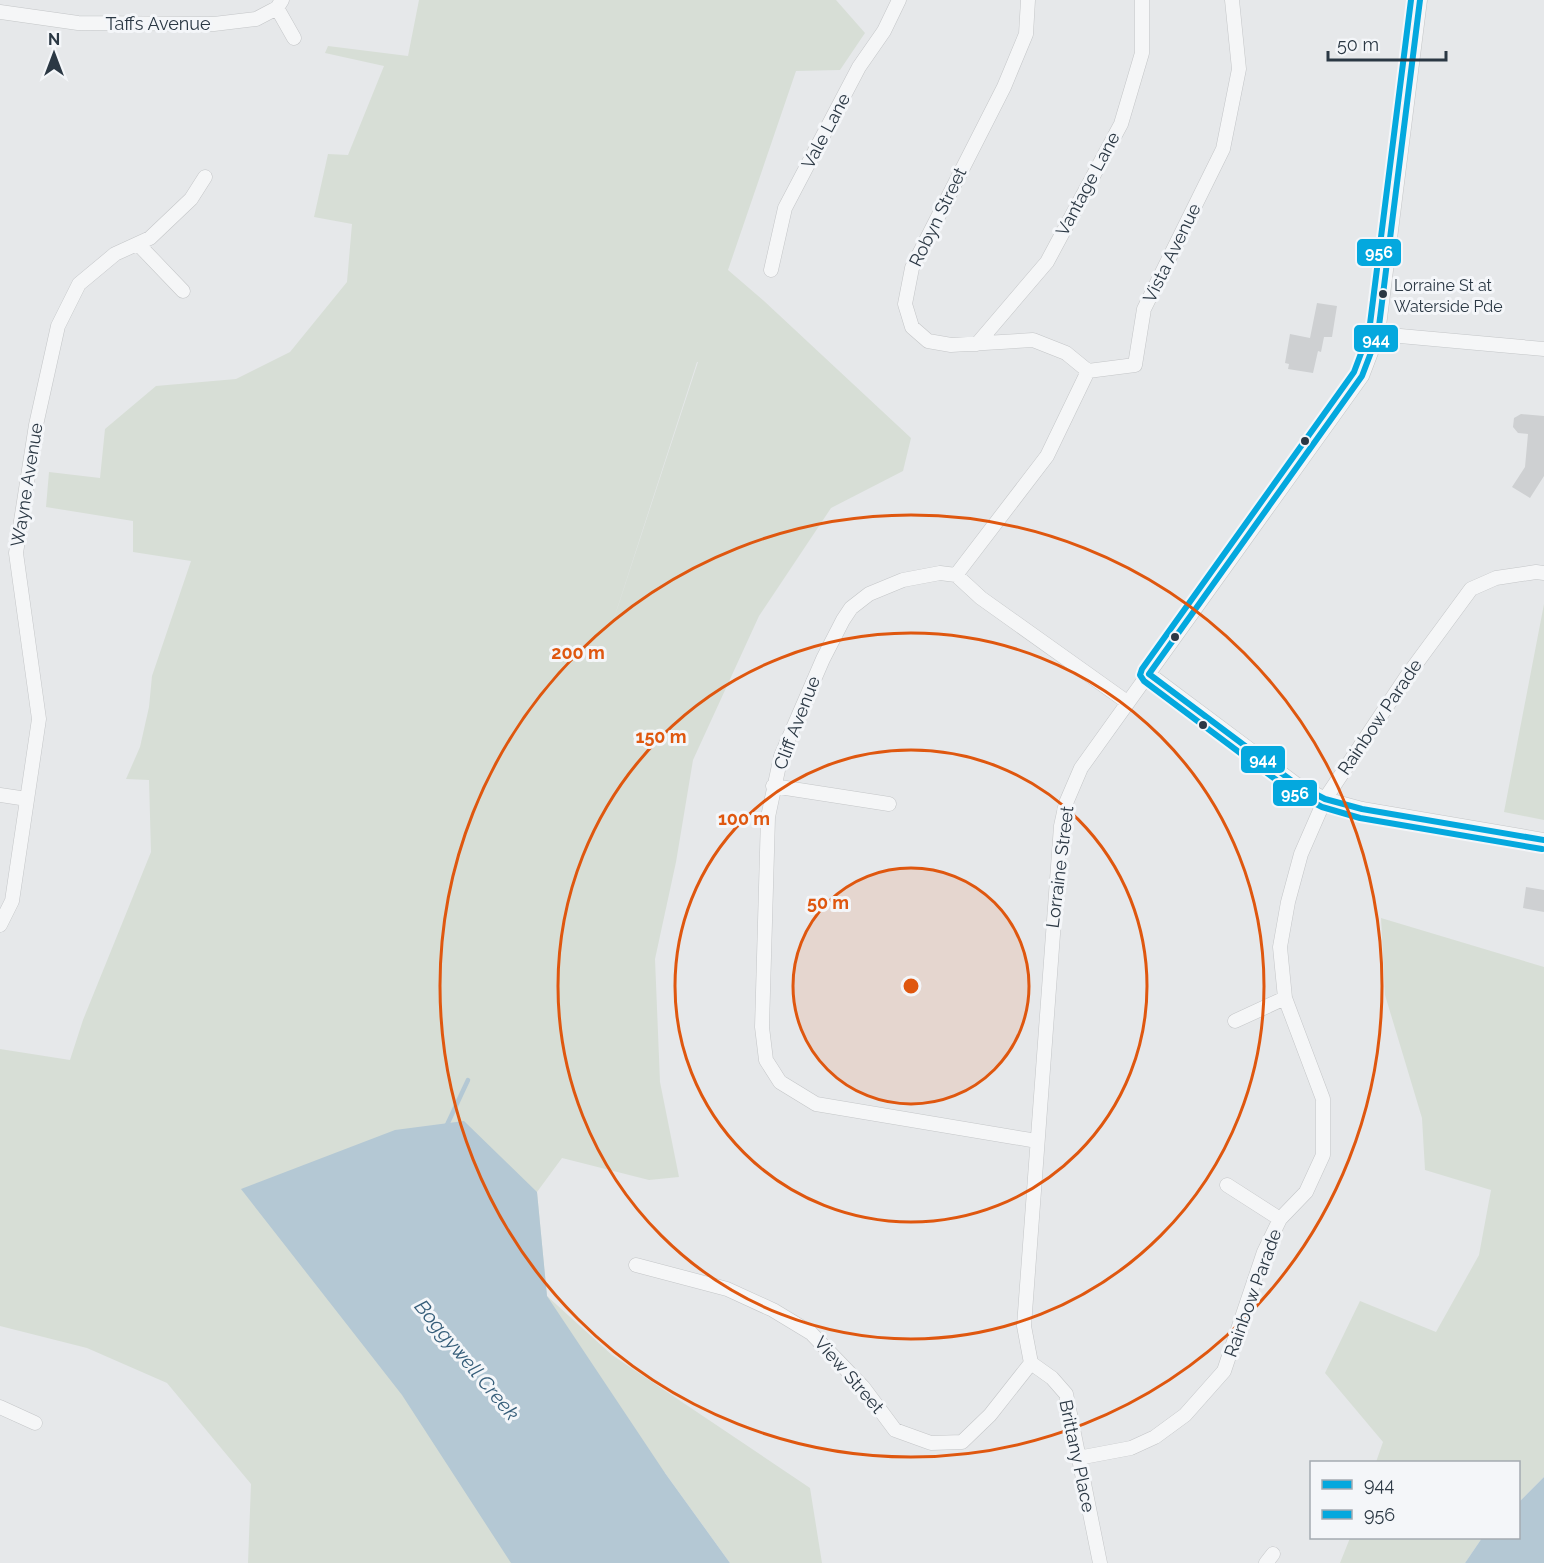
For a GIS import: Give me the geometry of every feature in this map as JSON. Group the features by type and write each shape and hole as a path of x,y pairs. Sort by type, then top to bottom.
{"street":[{"name":"Vale Lane","path":"771,270 785,208 859,67 884,30 899,0"},
{"name":"Robyn Street","path":"1028,0 1026,34 1004,87 912,268 905,304 912,327 928,341 951,345 1033,340 1066,352 1088,371"},
{"name":"Vantage Lane","path":"977,344 1047,262 1121,124 1142,53 1142,0"},
{"name":"Vista Avenue","path":"1088,371 1135,365 1144,309 1223,149 1239,69 1232,0"},
{"name":"Lorraine Street","path":"1030,1363 1024,1326 1061,826 1066,803 1081,768 1362,375 1378,334 1420,0"},
{"name":"Taffs Avenue","path":"0,12 78,23 214,24 256,19 280,4 294,38"},
{"name":"Wayne Avenue","path":"0,925 12,901 39,719 16,553 36,425 58,326 79,284 115,254 150,238 173,219 191,199 205,177"},
{"path":"138,243 183,291"},
{"path":"1378,334 1544,349"},
{"path":"1088,371 1047,456 956,575 981,598 1127,702"},
{"name":"Rainbow Parade","path":"1078,1458 1131,1448 1155,1437 1185,1415 1224,1371 1264,1252 1280,1219 1306,1192 1323,1155 1323,1099 1285,998 1280,947 1288,902 1301,854 1325,799 1407,676 1471,589 1496,578 1536,572 1544,573"},
{"name":"Cliff Avenue","path":"956,575 940,573 894,583 868,594 851,608 823,658 790,734 773,786 768,817 762,1027 766,1060 780,1082 816,1104 1037,1141"},
{"path":"1149,674 1296,784 1325,799 1362,809 1544,840"},
{"path":"773,786 889,804"},
{"path":"0,795 27,799"},
{"path":"1235,1020 1285,998"},
{"name":"Rainbow Parade","path":"1227,1185 1280,1219"},
{"name":"View Street","path":"636,1265 727,1289 773,1310 811,1333 863,1387 895,1430 932,1443 962,1442 990,1415 1030,1363"},
{"name":"Brittany Place","path":"1030,1363 1052,1378 1066,1394 1100,1563"},
{"path":"0,1407 35,1423"}],"shaded area":[{"path":"419,0 836,0 865,33 840,70 796,71 728,270 911,438 903,471 831,508 759,616 693,760 676,862 655,959 660,1082 679,1177 649,1180 562,1158 537,1192 547,1296 612,1355 810,1488 822,1563 730,1563 665,1473 565,1563 248,1563 251,1484 167,1383 87,1348 0,1326 0,1049 70,1060 83,1020 151,852 149,780 126,779 140,747 149,707 152,676 191,561 133,552 133,521 46,507 49,472 100,478 105,429 156,386 236,379 290,352 347,282 352,224 314,217 328,154 348,155 384,66 325,53 328,46 408,56","holes":["697,362 698,362 606,643"]},
{"path":"1544,604 1544,820 1504,812"},
{"path":"1381,918 1544,967 1544,1477 1520,1501 1520,1461 1376,1461 1383,1442 1325,1373 1360,1301 1436,1332 1479,1255 1491,1190 1425,1170 1422,1118 1385,995"},
{"path":"1350,1539 1481,1539 1465,1563 1340,1563"}],"water":[{"path":"464,1121 537,1192 547,1296 665,1473 730,1563 511,1563 402,1395 241,1189 395,1130"},
{"path":"1544,1477 1544,1563 1465,1563 1481,1539 1520,1539 1520,1501"}],"building":[{"path":"1317,303 1337,306 1332,337 1324,337 1313,373 1288,369 1289,364 1285,363 1290,334 1310,338"},
{"path":"1521,414 1544,416 1544,476 1530,498 1512,487 1525,467 1528,434 1518,433 1513,427 1514,418"},
{"path":"1526,887 1544,890 1544,912 1523,908"}],"waterway":[{"name":"Boggywell Creek","path":"446,1127 468,1080"}],"transit line":[{"name":"956","path":"1411,0 1369,332 1354,372 1142,669 1140,675 1144,681 1291,791 1322,807 1360,818 1542,849"},
{"name":"944","path":"1420,0 1378,334 1362,376 1149,674 1296,784 1325,799 1362,809 1544,840"}],"place":[{"name":"Lorraine St at Waterside Pde","path":"1383,294"}]}
